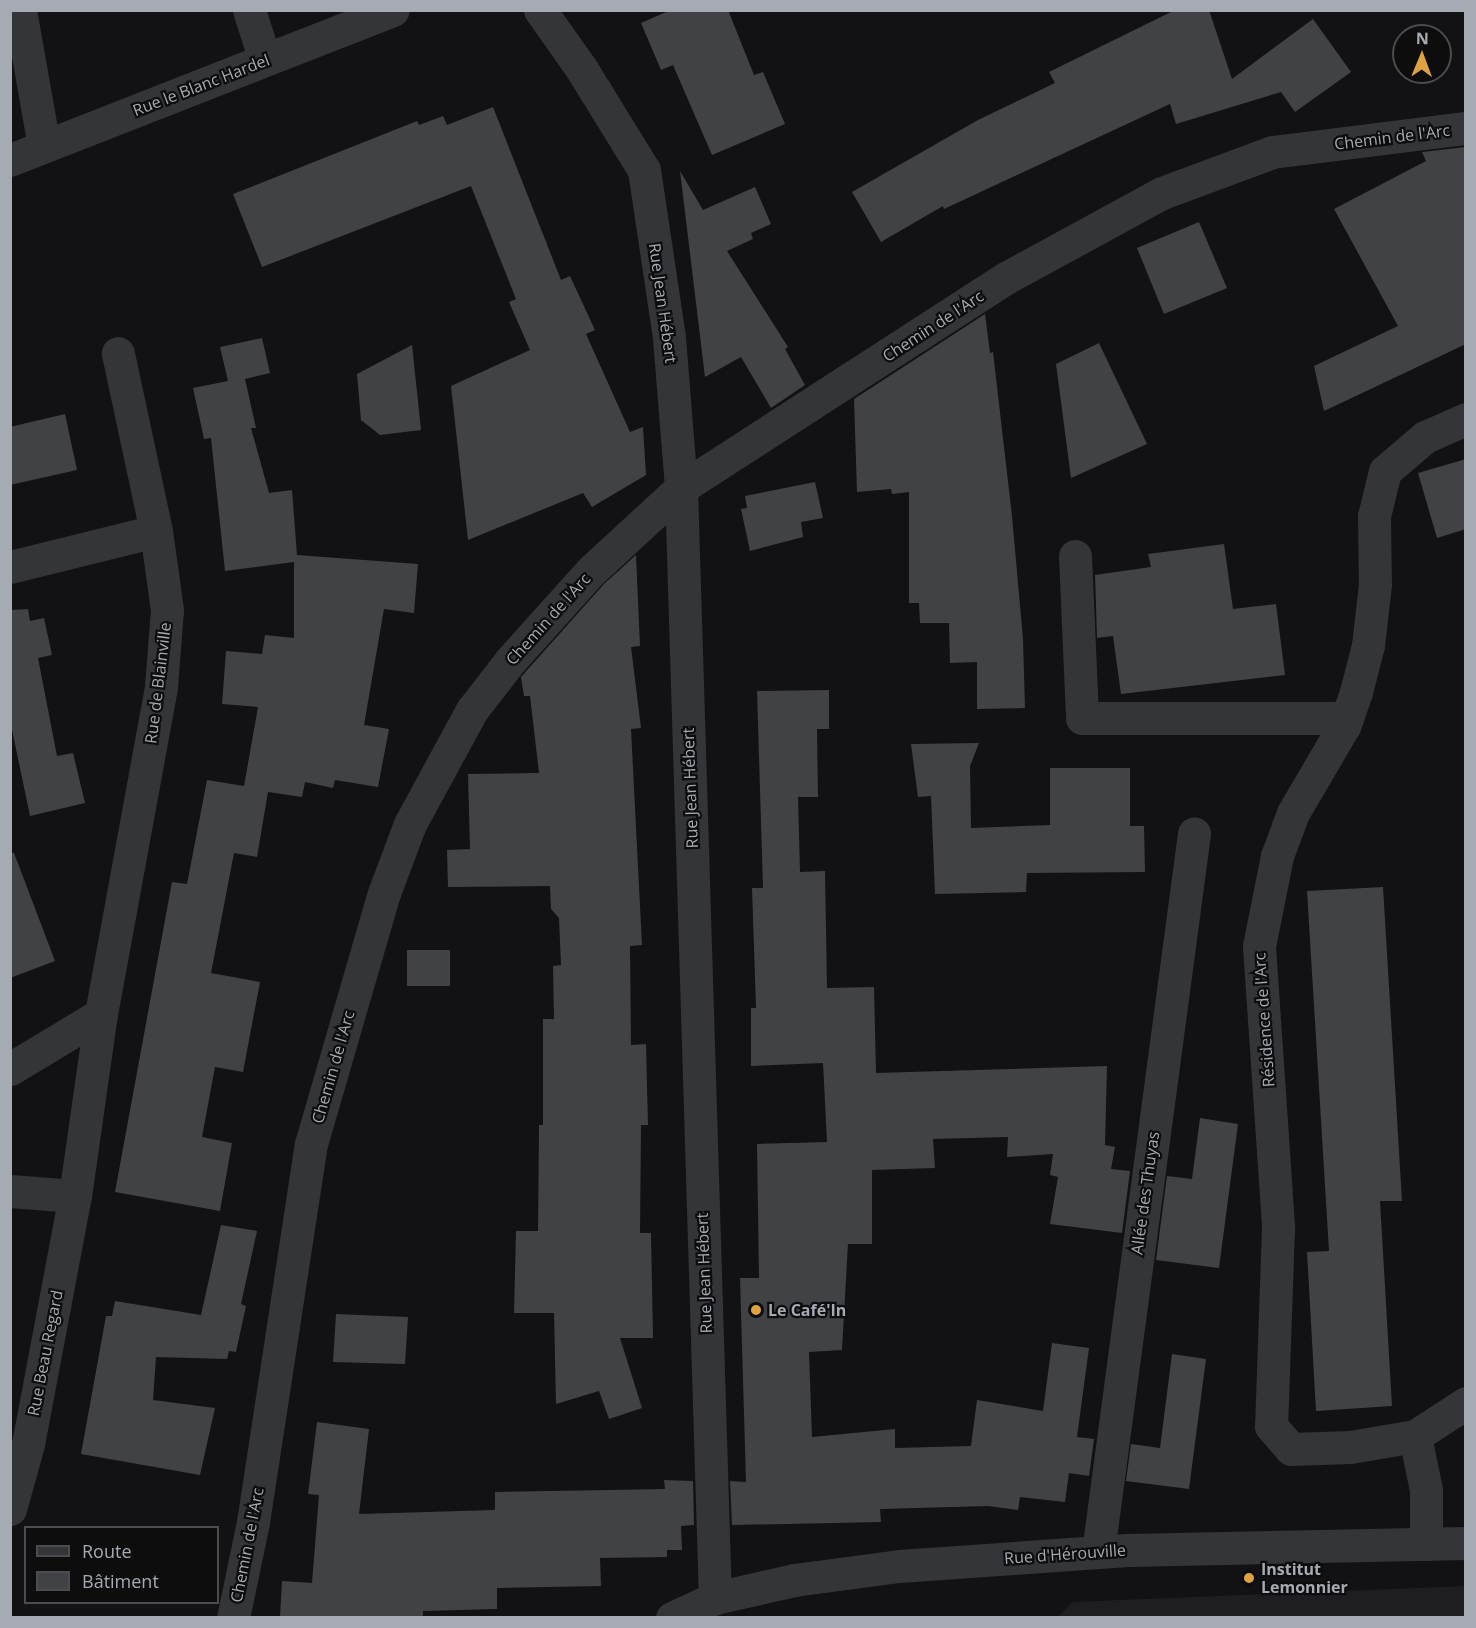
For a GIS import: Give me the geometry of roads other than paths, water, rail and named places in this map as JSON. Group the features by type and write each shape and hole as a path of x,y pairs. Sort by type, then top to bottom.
{"street":[{"path":"20,10 44,146"},
{"path":"249,10 265,60"},
{"name":"Rue le Blanc Hardel","path":"10,160 393,10"},
{"name":"Rue Jean Hébert","path":"540,10 582,68 644,170 669,338 681,488 715,1598"},
{"name":"Chemin de l'Arc","path":"233,1617 253,1522 310,1144 384,893 410,824 472,711 510,661 591,571 681,488 1006,278 1162,193 1272,152 1466,128"},
{"name":"Rue de Blainville","path":"75,1196 101,1014 161,686 167,610 156,531 118,352"},
{"name":"Résidence de l'Arc","path":"1415,1436 1350,1447 1291,1449 1271,1426 1278,1228 1259,946 1276,856 1293,813 1347,718 1368,645 1375,584 1374,516 1385,471 1425,438 1466,419"},
{"path":"10,567 156,531"},
{"path":"1075,556 1082,718 1347,718"},
{"name":"Allée des Thuyas","path":"1098,1552 1194,833"},
{"path":"10,1069 101,1014"},
{"path":"10,1191 75,1196"},
{"name":"Rue Beau Regard","path":"10,1509 28,1444 75,1196"},
{"path":"1426,1544 1426,1490 1415,1436 1466,1403"},
{"name":"Rue d'Hérouville","path":"672,1617 715,1598 794,1580 899,1566 1098,1552 1466,1543"}],"place":[{"name":"Le Café'In","path":"756,1310"},
{"name":"Institut Lemonnier","path":"1249,1578"}]}
